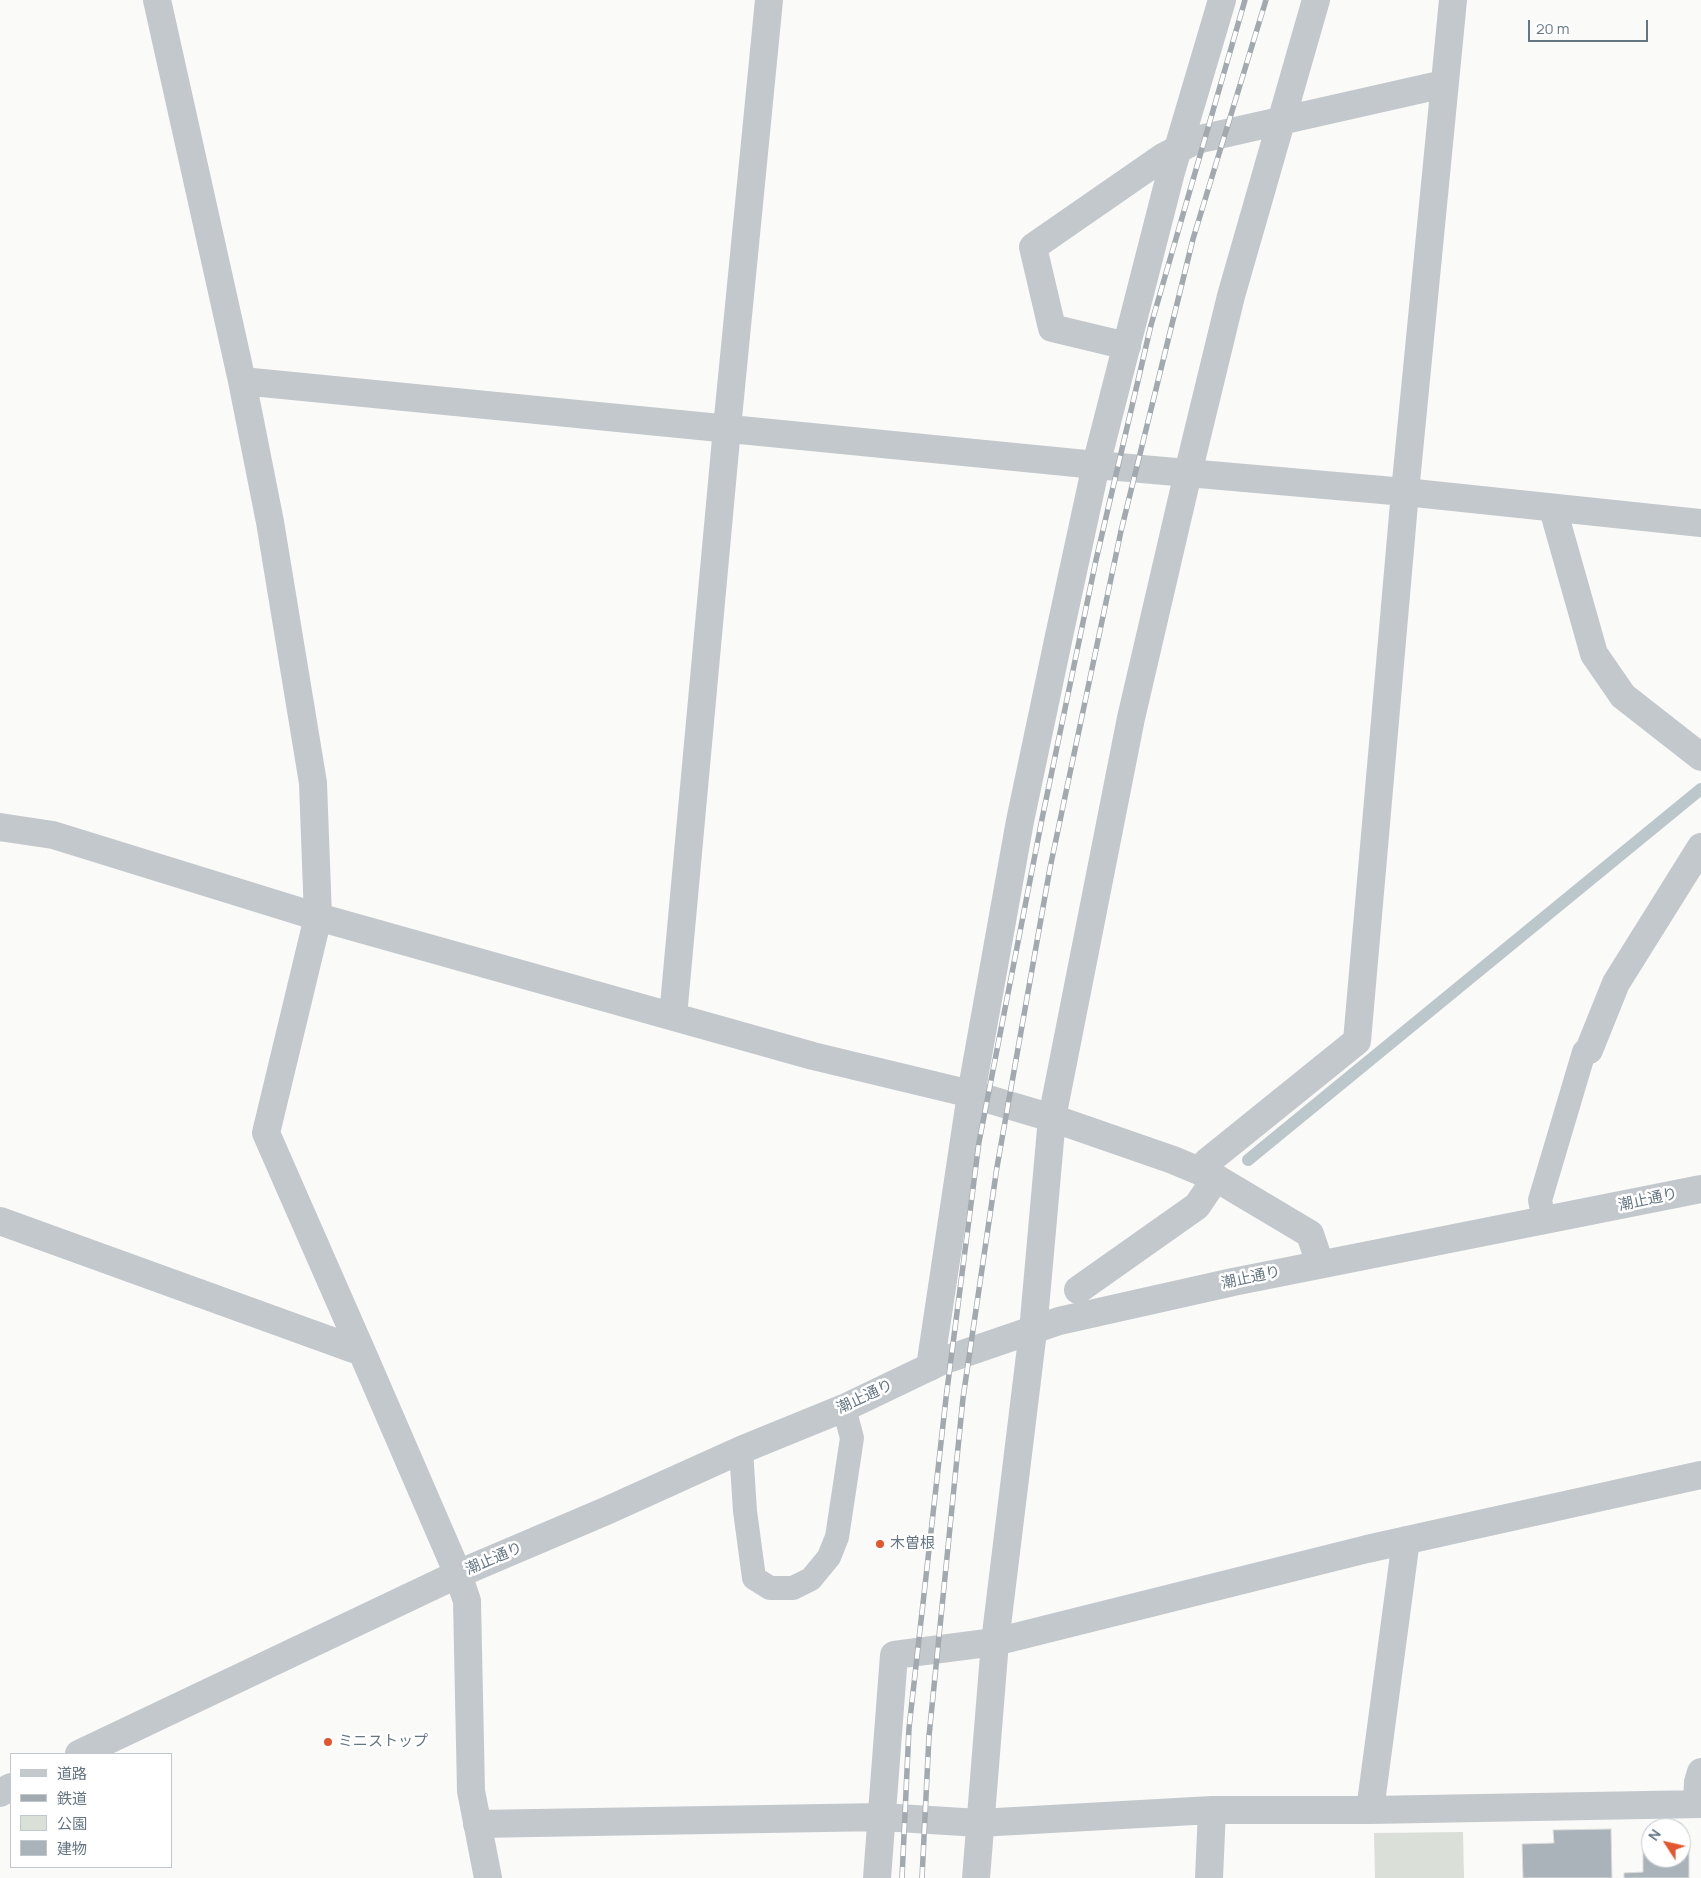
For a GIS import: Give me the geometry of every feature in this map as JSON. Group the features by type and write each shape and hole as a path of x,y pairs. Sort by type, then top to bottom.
{"street":[{"path":"157,0 242,381 270,522 313,784 318,916 266,1133 458,1574 467,1602 471,1791 488,1878"},
{"path":"673,1016 727,428 769,0"},
{"path":"930,1367 971,1094 1020,821 1096,465 1177,150 1222,0"},
{"path":"976,1878 994,1642 1033,1331 1052,1118 1131,718 1188,473 1232,296 1316,0"},
{"path":"1078,1290 1197,1206 1208,1175 1207,1162 1357,1041 1406,492 1453,0"},
{"path":"1127,346 1052,328 1033,247 1163,157 1196,140 1444,84"},
{"path":"242,381 1096,465 1406,492 1553,509 1701,523"},
{"path":"1553,509 1594,654 1624,696 1701,757"},
{"path":"0,827 53,835 318,916 813,1056 971,1094 1052,1118 1208,1175 1310,1234 1320,1264"},
{"path":"1589,1050 1616,982 1701,847"},
{"name":"潮止通り","path":"81,1753 458,1574 606,1511 740,1450 844,1408 942,1361 1059,1322 1233,1282 1701,1189"},
{"path":"0,1220 362,1352"},
{"path":"877,1878 894,1655 994,1642 1406,1540 1701,1475"},
{"path":"1370,1810 1406,1540"},
{"path":"477,1824 882,1817 979,1823 1212,1810 1370,1810 1699,1804 1698,1782 1701,1772"},
{"path":"1210,1878 1212,1810"}],"lane":[{"path":"1544,1221 1540,1200 1584,1052 1589,1050"},
{"path":"740,1450 745,1511 754,1578 770,1588 793,1588 811,1578 830,1557 838,1537 852,1438 844,1408"}],"green space":[{"path":"1463,1832 1464,1878 1375,1878 1374,1833"}],"building":[{"path":"1611,1829 1612,1878 1523,1878 1522,1844 1554,1843 1553,1830"},
{"path":"1643,1868 1689,1868 1689,1878 1624,1878 1624,1873 1643,1872"}],"waterway":[{"path":"1248,1160 1701,789"}],"railway":[{"path":"902,1878 909,1728 946,1398 979,1142 1042,819 1096,560 1151,325 1245,0"},
{"path":"922,1878 929,1736 963,1398 997,1167 1050,868 1121,531 1193,239 1266,0"}],"place":[{"name":"木曽根","path":"880,1544"},
{"name":"ミニストップ","path":"328,1742"}]}
